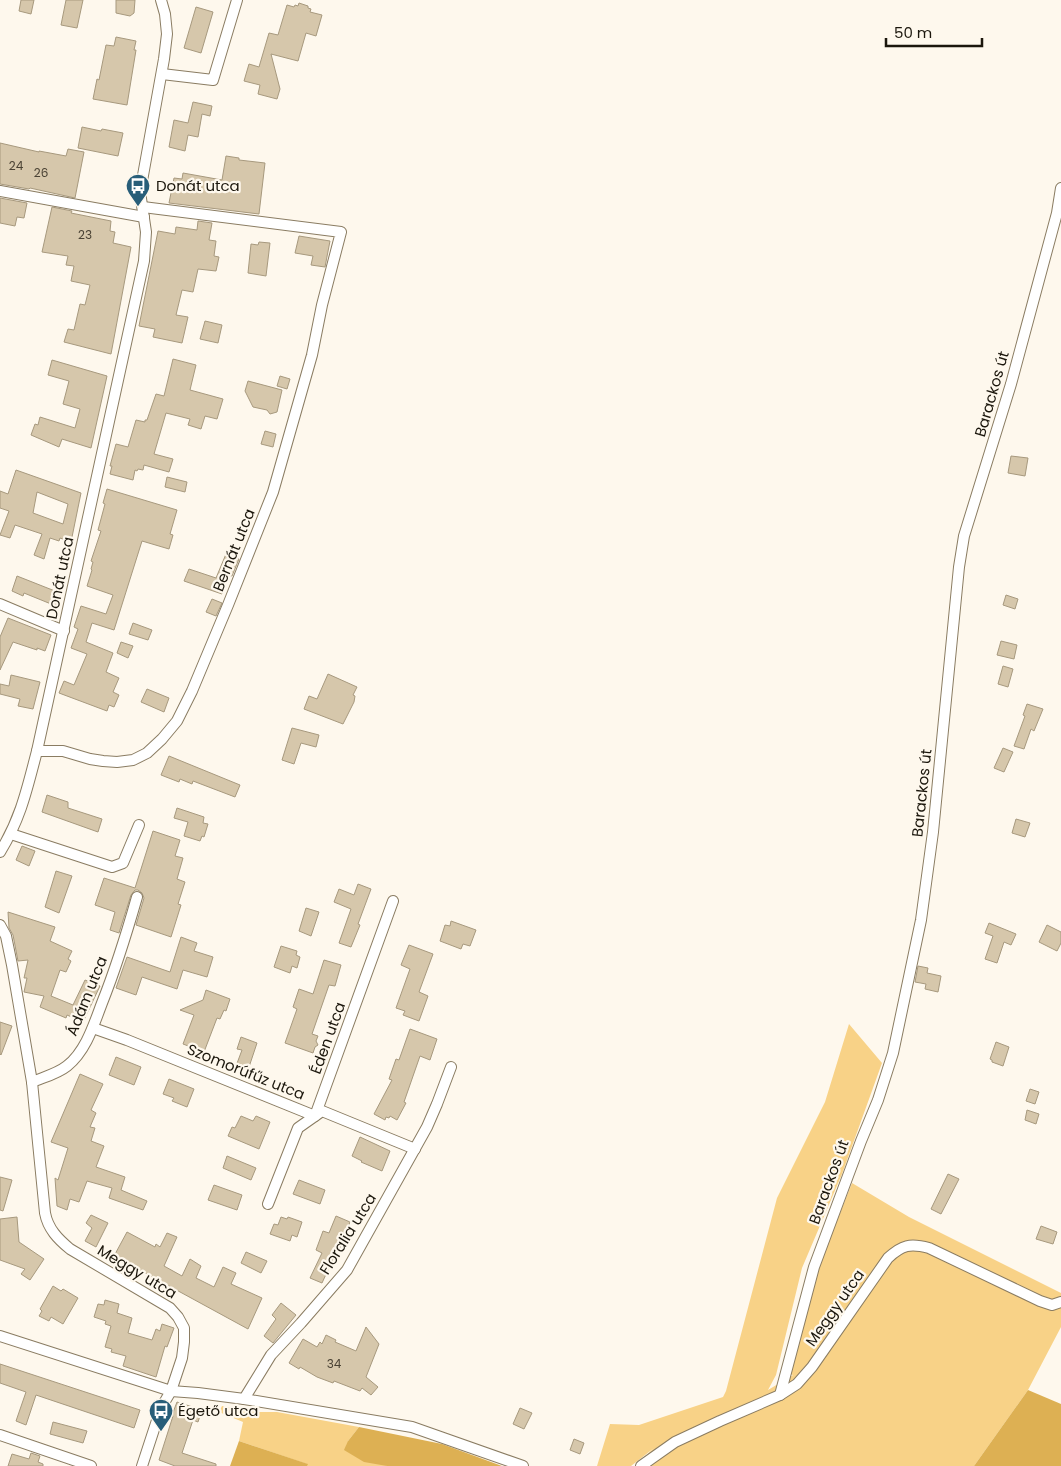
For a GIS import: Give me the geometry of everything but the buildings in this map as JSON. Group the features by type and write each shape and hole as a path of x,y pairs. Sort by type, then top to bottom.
{"street":[{"path":"161,0 165,14 167,34 162,74 214,80 237,0"},
{"name":"Donát utca","path":"0,852 11,834 23,804 37,751 144,261 146,232 140,192 162,74"},
{"name":"Barackos út","path":"780,1395 814,1267 878,1100 893,1053 921,920 934,832 959,567 964,536 1011,384 1057,214 1061,188"},
{"path":"0,191 143,212"},
{"name":"Bernát utca","path":"37,751 63,751 103,761 133,760 147,753 162,740 177,721 192,691 273,492 312,355 322,304 341,232 143,212"},
{"path":"0,604 64,631"},
{"path":"11,834 112,867 123,863 139,825"},
{"name":"Ádám utca","path":"32,1082 67,1066 84,1046 93,1028 118,962 137,897"},
{"name":"Éden utca","path":"268,1204 298,1128 315,1116 393,901"},
{"name":"Meggy utca","path":"0,925 6,936 12,965 32,1082 47,1222 59,1240 70,1249 170,1308 184,1328 182,1358 171,1391 161,1408 142,1466"},
{"name":"Szomorúfűz utca","path":"93,1028 315,1116 322,1111 415,1149"},
{"name":"Floralia utca","path":"244,1399 271,1355 319,1304 347,1270 415,1149 437,1104 451,1067"},
{"name":"Meggy utca","path":"641,1466 675,1442 780,1395 797,1384 812,1367 888,1258 905,1246 929,1248 1040,1302 1052,1305 1061,1302"},
{"path":"0,1336 171,1391 244,1399 412,1427 523,1466"},
{"path":"0,1435 91,1466"}],"shaded area":[{"path":"849,1024 882,1063 842,1174 802,1268 776,1375 768,1390 793,1375 789,1374 820,1263 852,1183 909,1217 1061,1293 1061,1327 1028,1390 974,1466 635,1466 654,1448 631,1466 597,1466 610,1424 639,1425 723,1397 777,1198 825,1102"},
{"path":"1028,1390 1061,1404 1061,1466 974,1466"},
{"path":"222,1406 257,1412 277,1412 359,1427 348,1441 387,1466 307,1466 307,1464 239,1441 243,1422 219,1412"},
{"path":"359,1427 442,1444 502,1466 387,1466 364,1462 344,1450 348,1441"},
{"path":"239,1441 308,1464 307,1466 230,1466"}],"place":[{"name":"Donát utca","path":"138,207"},
{"name":"Égető utca","path":"161,1432"}]}
